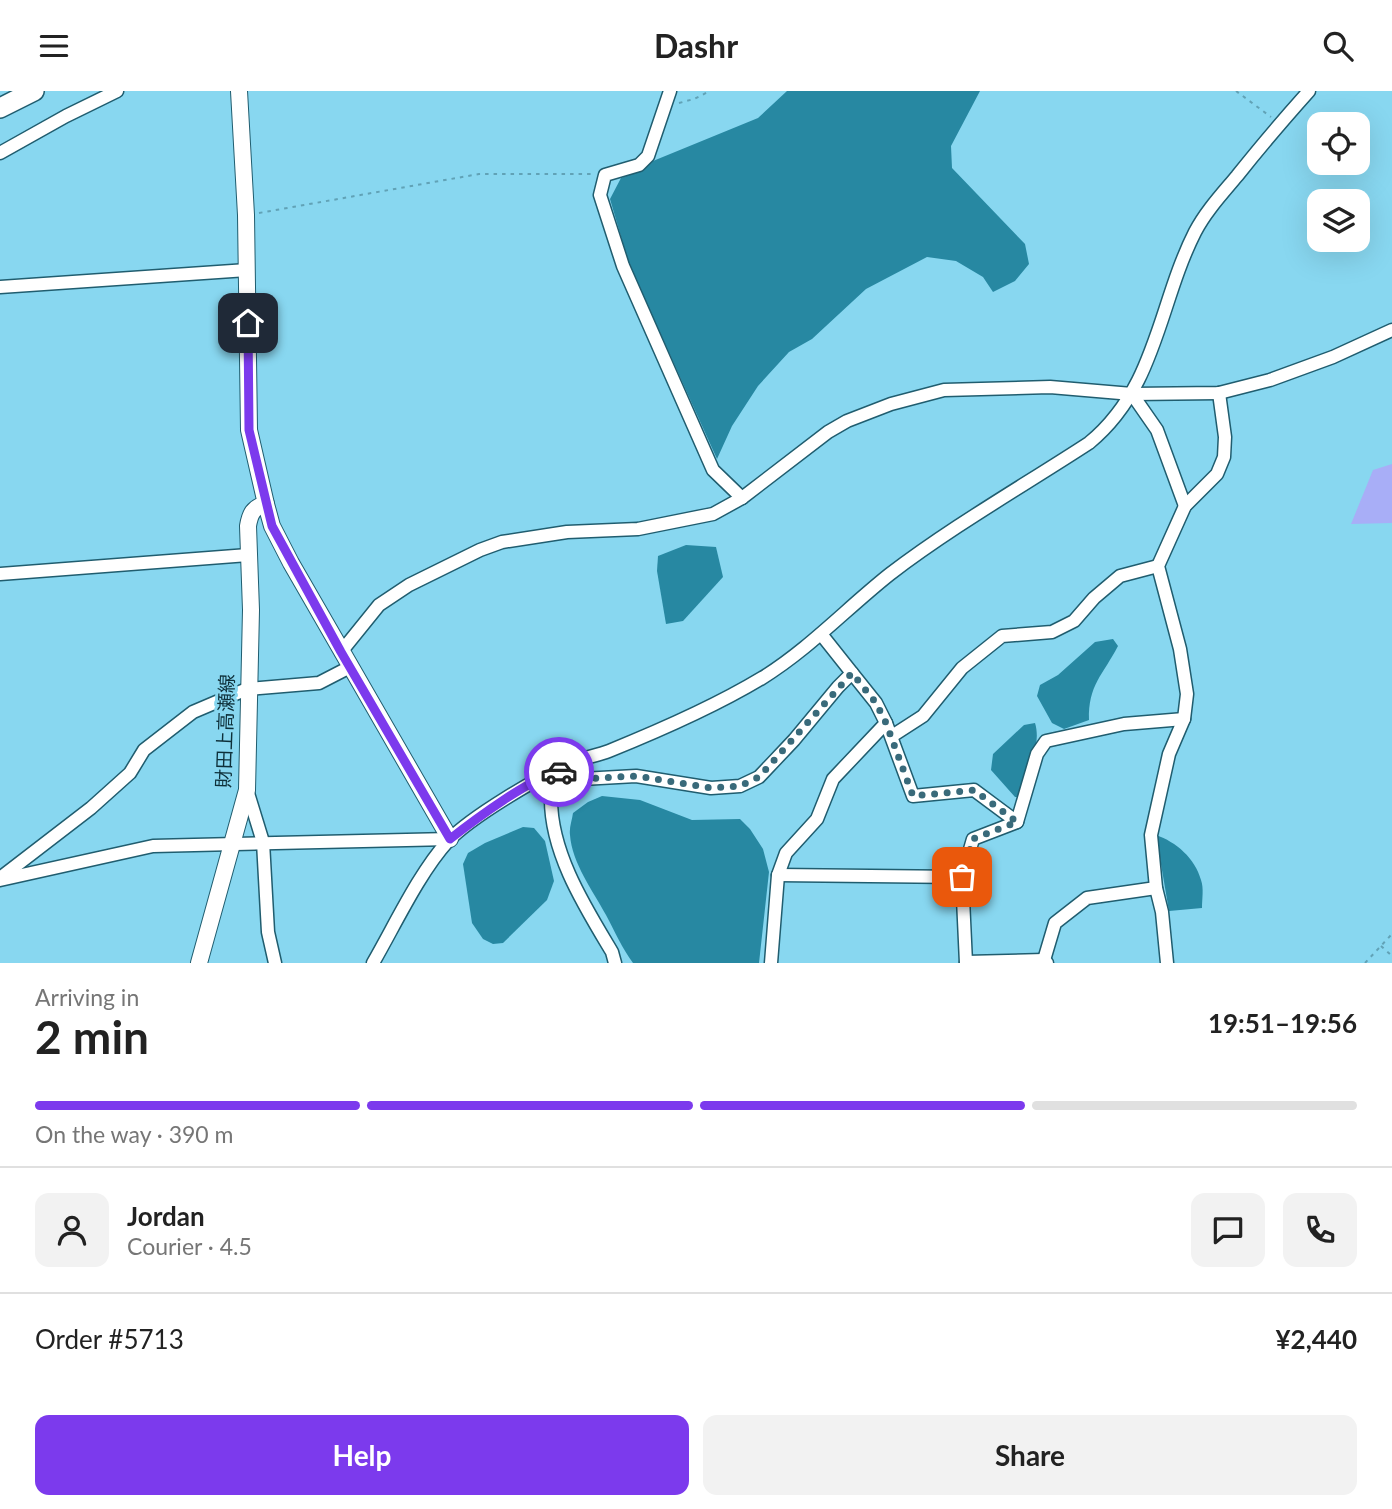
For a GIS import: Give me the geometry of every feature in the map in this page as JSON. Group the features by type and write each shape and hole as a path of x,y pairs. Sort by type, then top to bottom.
{"highway":[{"path":"0,108 34,91"}],"main road":[{"path":"239,91 246,215 249,430 272,526 341,652 450,839"},
{"name":"財田上高瀬線","path":"198,963 247,790 250,515 257,506 266,504"}],"street":[{"path":"0,153 65,116 117,91"},
{"path":"670,91 648,156 639,165 605,175 600,195 622,266 713,470 742,498"},
{"path":"373,963 435,858 450,839 493,808 567,765 620,746 765,677 920,552 1089,443 1109,427 1132,394 1145,368 1184,256 1197,229 1211,208 1309,91"},
{"path":"0,287 247,270"},
{"path":"341,652 379,605 409,585 480,550 502,542 567,533 638,529 713,514 742,498 828,432 847,421 891,404 944,390 1051,387 1132,394 1219,393 1270,380 1333,357 1392,330"},
{"path":"1167,963 1162,912 1156,888 1152,835 1169,754 1184,719 1187,694 1180,649 1158,566 1185,506 1217,474 1224,457 1225,437 1219,393"},
{"path":"1132,394 1157,430 1185,506"},
{"path":"0,574 248,555"},
{"path":"892,736 923,716 962,668 1002,636 1052,632 1074,621 1094,598 1120,576 1158,566"},
{"path":"821,634 876,703 892,736 913,796 974,790 1017,822"},
{"path":"0,879 91,808 130,773 144,750 193,712 247,689 319,683 350,667"},
{"path":"557,771 582,779 636,776 711,788 740,786 759,777 852,673"},
{"path":"1017,822 1037,754 1046,741 1124,725 1184,719"},
{"path":"771,963 778,875 786,853 817,819 833,779 886,723"},
{"path":"557,771 550,795 553,830 576,885 613,958 600,963"},
{"path":"247,790 262,842 268,932 275,963"},
{"path":"1017,822 973,839 962,877 966,963 1046,962 1055,923 1087,898 1156,888"},
{"path":"0,879 153,846 450,839"},
{"path":"778,875 962,877"}],"path":[{"path":"666,106 694,99 710,91"},
{"path":"1236,91 1280,124"},
{"path":"246,215 479,174 605,175"},
{"path":"1365,963 1392,934"},
{"path":"1381,946 1392,956"}],"shaded area":[{"path":"787,91 980,91 951,146 952,168 1025,244 1029,264 1015,281 993,292 983,277 956,261 927,257 866,289 812,339 789,352 758,386 732,426 717,459 629,264 610,199 621,178 640,171 653,161 758,118"},
{"path":"1392,464 1392,523 1351,524 1373,470"},
{"path":"686,545 716,547 723,577 683,621 666,624 657,571 658,556"},
{"path":"1113,639 1118,646 1094,689 1089,720 1064,729 1052,723 1037,696 1040,685 1058,675 1095,642"},
{"path":"1035,723 1037,741 1033,760 1021,797 1015,797 991,770 993,754 1024,725"},
{"path":"602,796 640,800 692,820 740,819 750,829 763,849 769,872 759,963 633,963 584,877 572,845 570,830 573,813"},
{"path":"523,827 534,828 545,841 554,881 547,900 503,943 493,944 483,939 472,923 463,864 468,853"},
{"path":"1156,835 1171,842 1194,865 1202,883 1202,908 1169,911"}],"way so far":[{"path":"559,772 582,779 636,776 711,788 740,786 759,777 852,673 876,703 886,723 913,796 974,790 1017,822 973,839 962,877"}],"route":[{"path":"248,323 249,430 272,526 341,652 450,839 493,808 539,780 559,772"}]}
